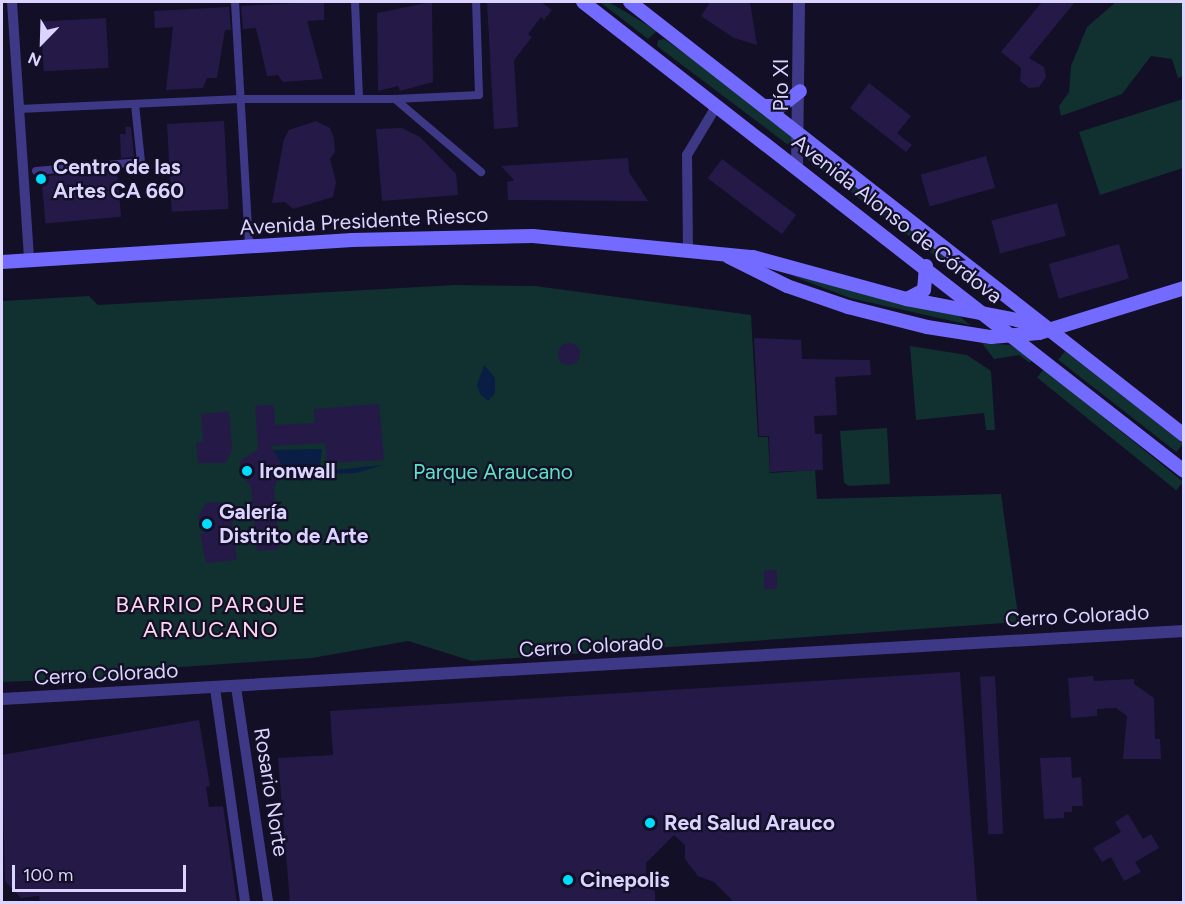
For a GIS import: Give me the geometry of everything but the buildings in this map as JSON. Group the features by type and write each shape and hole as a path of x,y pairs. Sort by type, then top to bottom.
{"main road":[{"name":"Avenida Alonso de Córdova","path":"583,2 926,266 1184,471"},
{"name":"Avenida Alonso de Córdova","path":"630,2 1184,435"},
{"path":"764,106 781,106 800,91"},
{"name":"Avenida Presidente Riesco","path":"2,262 249,247 501,236 753,257 907,299 986,314 1047,330"},
{"name":"Avenida Presidente Riesco","path":"727,256 788,286 848,307 954,332 1015,337 1047,330 1184,288"},
{"path":"907,299 924,290 926,266"}],"street":[{"path":"12,2 29,261"},
{"path":"235,2 249,247"},
{"path":"355,2 359,98"},
{"path":"19,109 241,99 395,99 479,95 476,2"},
{"name":"Pío XI","path":"797,167 800,134 799,2"},
{"path":"395,99 481,172"},
{"path":"36,171 141,162 135,104"},
{"path":"688,250 687,155 717,105"},
{"name":"Cerro Colorado","path":"2,699 1184,630"},
{"name":"Rosario Norte","path":"236,687 268,903"},
{"name":"Rosario Norte","path":"215,688 245,903"}],"green space":[{"path":"600,2 609,2 657,31 648,39"},
{"path":"1116,2 1183,2 1183,76 1178,78 1172,59 1151,56 1122,94 1061,116 1059,106 1069,92 1071,66 1087,27"},
{"path":"664,39 729,85 1004,297 991,298 657,46 658,40"},
{"path":"1183,99 1183,168 1100,195 1079,132"},
{"path":"790,275 957,314 970,325 850,298"},
{"name":"Parque Araucano","path":"455,285 535,286 751,315 758,437 768,437 770,473 815,470 817,499 1001,494 1019,622 472,661 408,641 312,658 124,671 124,677 2,682 2,301 89,296 98,305"},
{"path":"982,343 1010,345 1032,359 1030,363 1019,355 994,359"},
{"path":"910,346 967,355 991,371 995,430 986,430 984,413 916,420"},
{"path":"1065,351 1183,443 1176,452 1058,360"},
{"path":"1044,369 1183,482 1176,490 1037,378"},
{"path":"887,428 890,484 849,486 844,483 840,431"}],"water":[{"path":"484,365 495,378 495,393 488,401 480,394 477,385"},
{"path":"322,449 320,466 326,471 383,465 356,473 326,474 283,467 272,450"}],"place":[{"name":"Centro de las Artes CA 660","path":"41,179"},
{"name":"Ironwall","path":"247,471"},
{"name":"Galería Distrito de Arte","path":"207,524"},
{"name":"Red Salud Arauco","path":"650,823"},
{"name":"Cinepolis","path":"568,880"}],"district":[{"name":"BARRIO PARQUE ARAUCANO","path":"211,616"}]}
